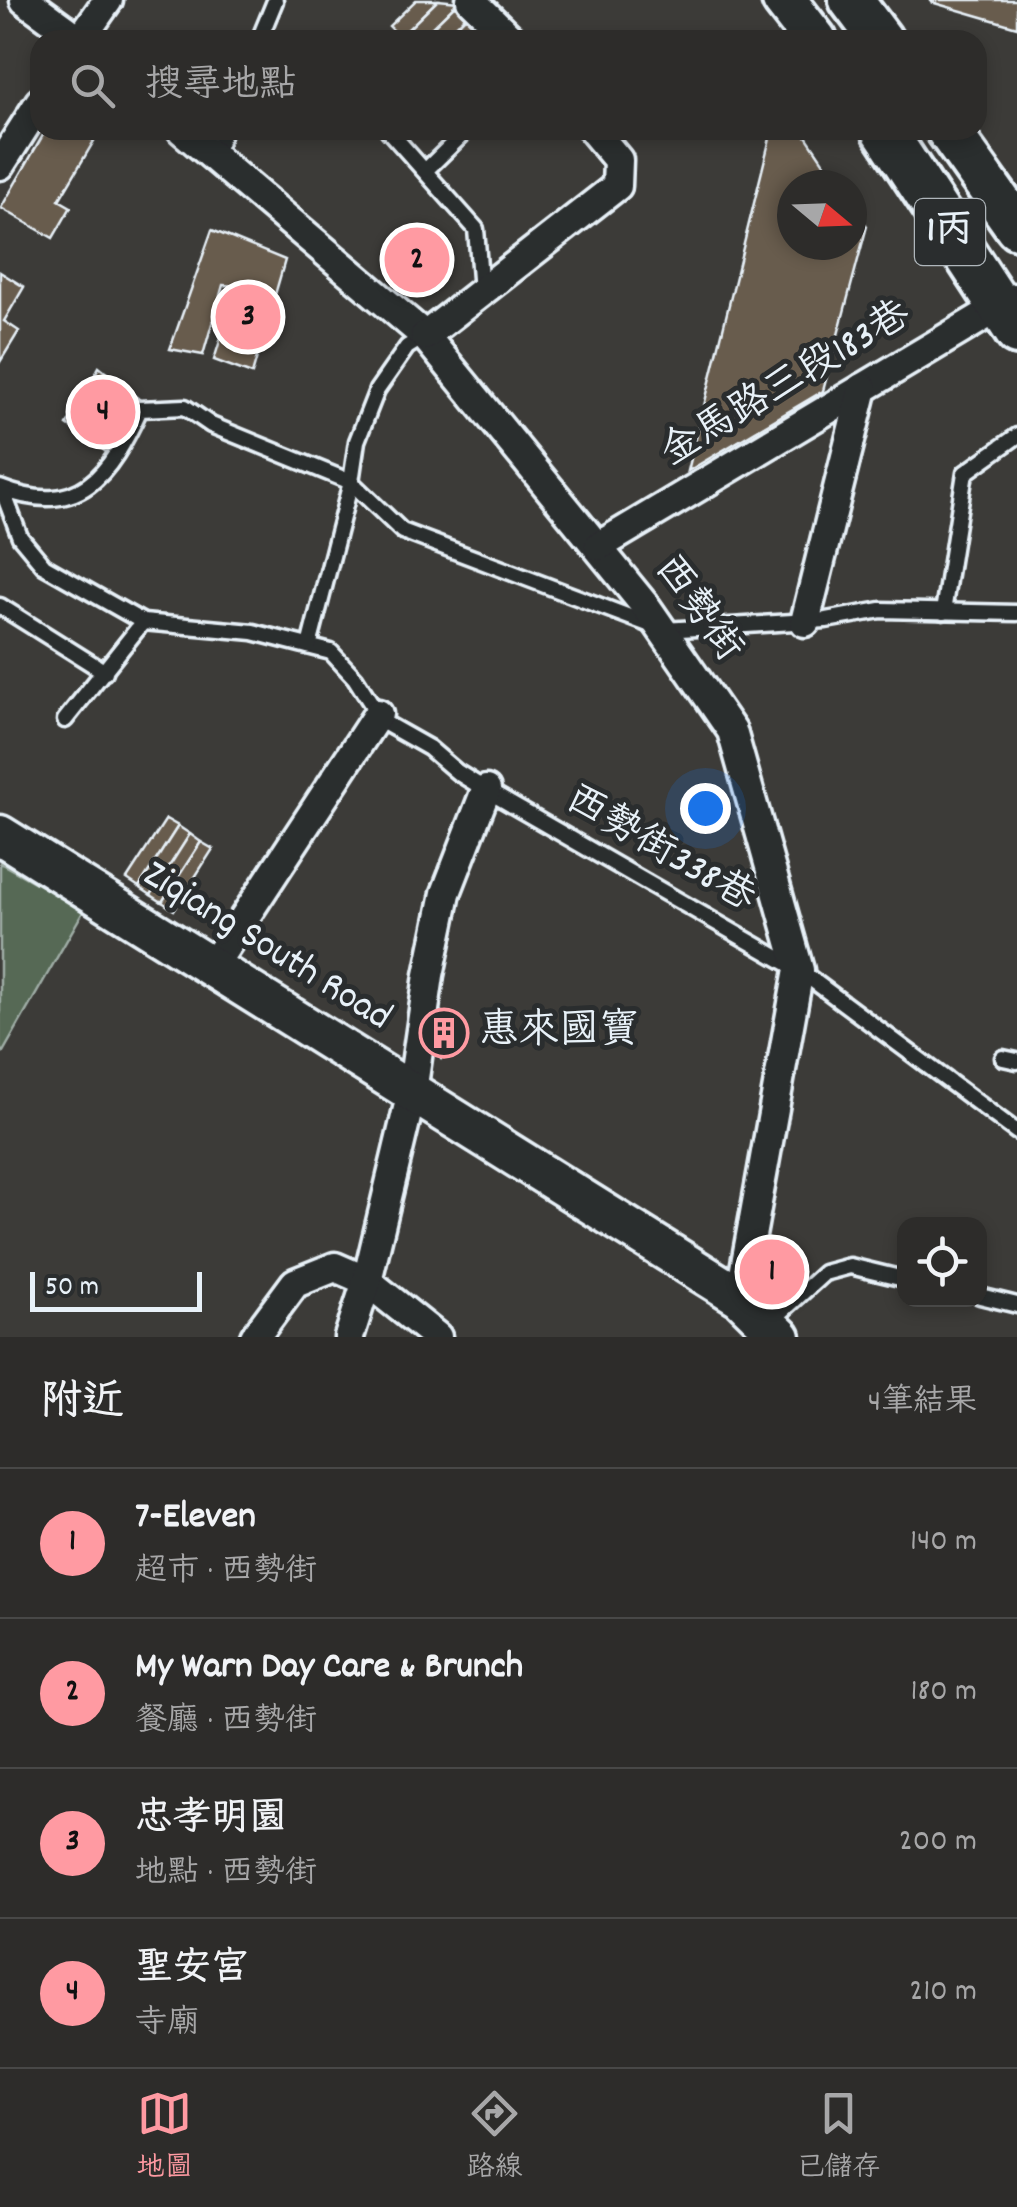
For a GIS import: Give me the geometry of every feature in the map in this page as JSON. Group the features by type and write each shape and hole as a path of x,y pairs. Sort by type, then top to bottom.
{"main road":[{"path":"850,0 873,30"},
{"path":"786,1 808,30"},
{"name":"1丙","path":"891,140 1011,312"},
{"name":"1丙","path":"955,140 1017,227"}],"street":[{"path":"25,0 66,30"},
{"path":"87,30 108,0"},
{"path":"471,0 502,30"},
{"path":"0,165 30,118"},
{"name":"西勢街","path":"193,140 425,336 599,546 664,630 732,731 800,970 740,1298"},
{"path":"425,336 617,186 618,160 601,140"},
{"name":"金馬路三段183巷","path":"599,546 863,388 1011,312"},
{"path":"805,622 863,388"},
{"path":"212,967 378,714"},
{"path":"349,1337 367,1281 412,1092 429,974 446,894 486,790"},
{"name":"Ziqiang South Road","path":"0,835 740,1298 774,1331"},
{"path":"254,1337 295,1283 335,1267 367,1281 437,1337"}],"lane":[{"path":"263,30 276,2"},
{"path":"214,158 220,140"},
{"path":"398,140 476,230 481,292"},
{"path":"426,170 457,140"},
{"path":"308,646 351,482 357,441 377,390 407,347 425,336"},
{"path":"1,490 38,500 86,491 121,450 140,409 184,408 212,425 351,482 402,530 664,630 805,622 880,610 1017,614"},
{"path":"943,612 965,473 1017,436"},
{"path":"1,490 20,537 44,566 143,622 254,632 331,652 355,678 378,714"},
{"path":"0,606 105,672"},
{"path":"65,720 143,622"},
{"name":"西勢街338巷","path":"378,714 383,722 429,748 486,790 800,970 1017,1132"},
{"path":"774,1331 824,1273 850,1266 897,1277"},
{"path":"987,1298 1017,1305"}],"green space":[{"path":"0,863 84,910 3,1052 0,1049"}],"building":[{"path":"416,0 438,0 407,30 393,30 389,26"},
{"path":"438,0 458,2 429,30 407,30"},
{"path":"1017,0 1017,27 931,2"},
{"path":"458,2 469,13 452,30 429,30"},
{"path":"469,13 480,25 475,30 452,30"},
{"path":"40,140 94,141 59,200 71,207 53,238 1,208"},
{"path":"770,140 809,140 829,170 777,170 777,260 858,260 823,391 688,471"},
{"path":"212,230 285,260 252,374 214,360 237,286 223,285 203,355 170,349"},
{"path":"0,272 24,287 4,321 19,331 0,362"},
{"path":"99,367 139,399 109,454 67,425"},
{"path":"166,819 178,826 139,887 127,879"},
{"path":"178,826 190,834 151,895 139,887"},
{"path":"190,834 201,842 162,902 151,895"},
{"path":"201,842 213,849 174,910 162,902"},
{"name":"惠來國寶","path":"438,1010 463,1024 441,1059 426,1041"}],"place":[{"name":"My Warn Day Care & Brunch","path":"417,260"},
{"name":"忠孝明園","path":"248,317"},
{"name":"聖安宮","path":"103,412"},
{"name":"惠來國寶","path":"444,1033"},
{"name":"7-Eleven","path":"772,1272"}]}
